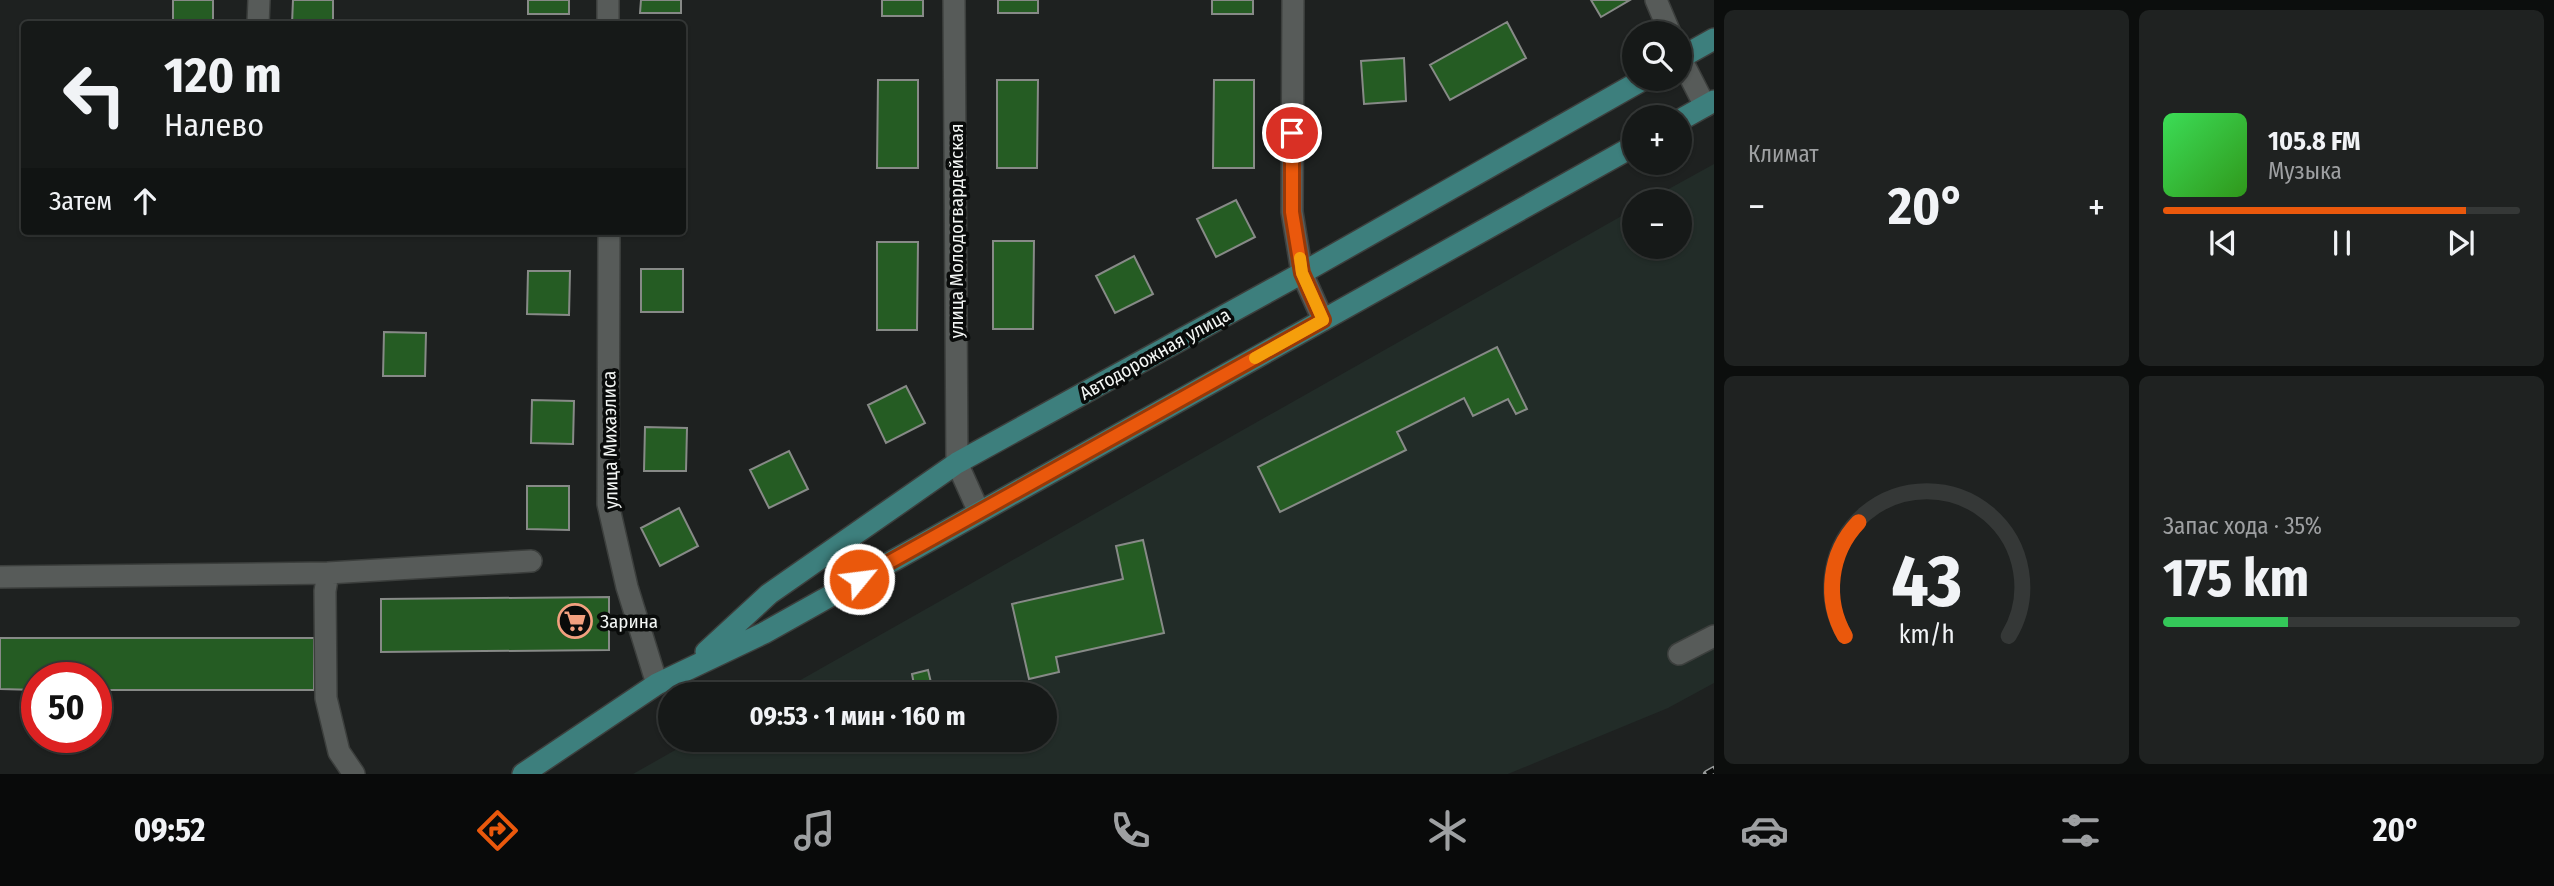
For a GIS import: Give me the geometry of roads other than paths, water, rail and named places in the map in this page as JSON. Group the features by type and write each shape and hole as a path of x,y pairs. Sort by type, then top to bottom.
{"main road":[{"path":"1692,51 1714,39"},
{"name":"Автодорожная улица","path":"692,666 769,594 957,463 1302,273 1623,91"},
{"path":"1692,113 1710,103"},
{"name":"Автодорожная улица","path":"523,774 657,684 764,633 1622,152"}],"street":[{"path":"258,21 259,0"},
{"path":"608,0 608,21"},
{"name":"улица Молодогвардейская","path":"954,0 957,463"},
{"path":"1293,0 1292,212 1302,273 1323,320"},
{"path":"1656,0 1665,21"},
{"path":"1692,76 1710,103"},
{"name":"улица Михаэлиса","path":"609,235 608,503 627,587 657,684"},
{"path":"957,463 979,512"},
{"path":"0,577 328,573 531,561"},
{"path":"328,573 325,591 326,698 339,752 354,774"},
{"path":"1679,654 1714,636"}],"railway":[{"path":"1707,774 1714,770"}],"place":[{"name":"Зарина","path":"575,621"}]}
